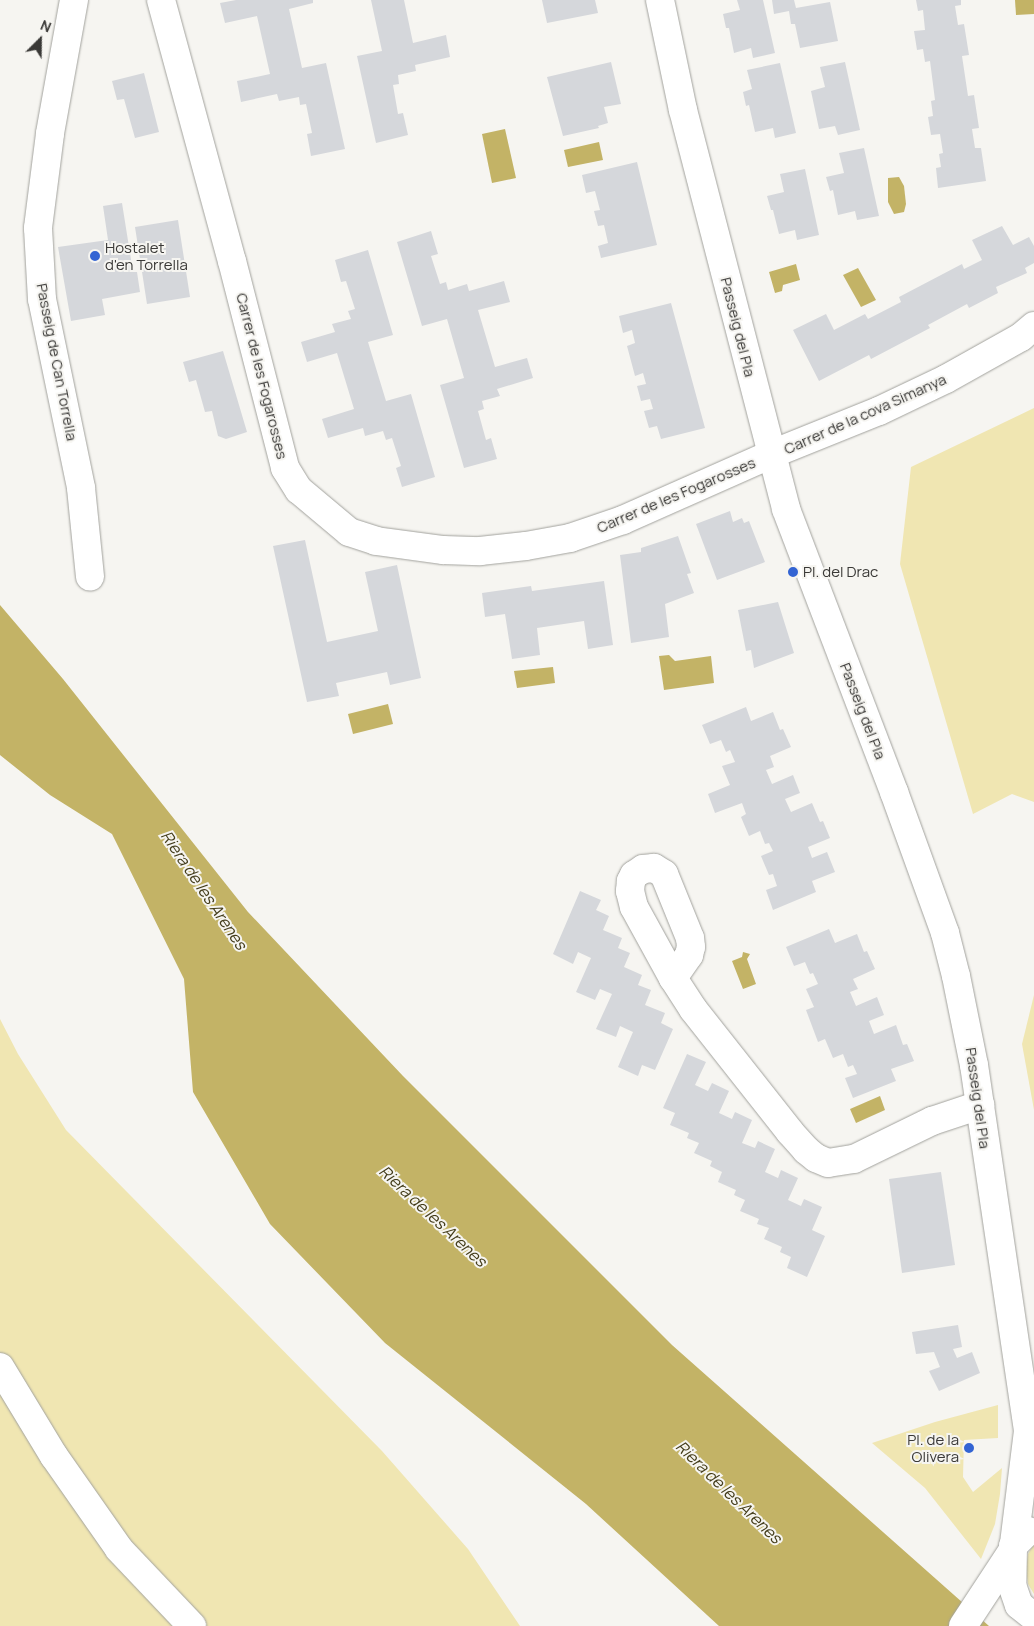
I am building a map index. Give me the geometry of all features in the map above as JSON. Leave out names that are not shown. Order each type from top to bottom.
[{"type":"street","name":"Passeig de Can Torrella","points":[[74,0],[50,134],[38,228],[42,299],[80,488],[90,577]]},
{"type":"street","name":"Carrer de les Fogarosses","points":[[161,0],[232,261],[285,468],[299,490],[349,532],[376,541],[420,548],[480,551],[526,546],[570,538],[624,520],[772,454]]},
{"type":"street","name":"Passeig del Pla","points":[[660,0],[683,110],[786,508],[894,792],[945,933],[968,1025],[1031,1437],[1020,1541],[1012,1585],[1019,1605],[1034,1618]]},
{"type":"street","name":"Carrer de la cova Simanya","points":[[772,454],[879,411],[946,380],[1021,337],[1034,326]]},
{"type":"street","points":[[673,978],[693,1009],[796,1138],[816,1158],[828,1163],[854,1159],[932,1121],[980,1105]]},
{"type":"street","points":[[0,1367],[54,1456],[119,1549],[185,1621]]},
{"type":"street","points":[[969,1616],[1020,1541]]},
{"type":"shaded area","points":[[1034,408],[1034,802],[1012,794],[973,814],[900,564],[911,467]]},
{"type":"shaded area","points":[[1034,995],[1034,1110],[1022,1044]]},
{"type":"shaded area","points":[[0,1019],[18,1054],[66,1130],[382,1451],[468,1549],[520,1626],[0,1626]]},
{"type":"shaded area","points":[[998,1405],[998,1438],[964,1440],[963,1477],[973,1492],[1002,1468],[995,1524],[981,1559],[925,1488],[872,1443],[935,1422]]},
{"type":"shaded area","points":[[1034,1543],[1034,1594],[1028,1584],[1026,1569],[1028,1554]]},
{"type":"water","points":[[1015,0],[1034,0],[1034,14],[1016,15]]},
{"type":"water","points":[[505,129],[516,178],[492,183],[482,134]]},
{"type":"water","points":[[599,142],[603,160],[568,167],[564,150]]},
{"type":"water","points":[[899,177],[904,186],[906,204],[904,212],[894,214],[888,202],[888,178]]},
{"type":"water","points":[[796,264],[800,280],[783,285],[782,291],[775,293],[769,272]]},
{"type":"water","points":[[858,268],[876,300],[861,307],[843,275]]},
{"type":"water","name":"Riera de les Arenes","points":[[0,605],[63,679],[248,912],[403,1076],[672,1345],[989,1626],[719,1626],[586,1504],[385,1343],[270,1224],[193,1092],[184,979],[112,834],[50,795],[0,755]]},
{"type":"water","points":[[669,655],[675,661],[711,656],[714,683],[664,690],[659,656]]},
{"type":"water","points":[[553,667],[555,683],[517,688],[514,671]]},
{"type":"water","points":[[388,704],[393,724],[353,734],[348,714]]},
{"type":"water","points":[[743,952],[750,954],[747,959],[756,984],[743,989],[732,961],[742,957]]},
{"type":"water","points":[[880,1096],[885,1110],[856,1123],[850,1109]]},
{"type":"building","points":[[236,0],[313,0],[313,3],[289,9],[302,68],[326,63],[345,149],[311,156],[307,134],[312,133],[306,104],[300,105],[299,97],[279,101],[277,94],[241,102],[237,81],[270,74],[257,16],[225,23],[220,3]]},
{"type":"building","points":[[371,0],[404,0],[413,43],[446,35],[450,57],[415,65],[416,71],[398,75],[399,84],[393,85],[398,114],[403,113],[408,135],[376,143],[357,56],[382,51]]},
{"type":"building","points":[[542,0],[595,0],[598,13],[547,23]]},
{"type":"building","points":[[737,0],[763,0],[775,53],[753,58],[751,48],[734,53],[729,28],[726,28],[723,14],[740,10]]},
{"type":"building","points":[[772,0],[794,0],[796,8],[830,2],[838,41],[800,48],[795,24],[791,24],[789,11],[774,14]]},
{"type":"building","points":[[916,0],[961,0],[961,5],[955,6],[958,25],[964,24],[969,55],[962,56],[968,96],[974,95],[979,128],[972,129],[975,148],[981,148],[986,181],[938,188],[936,168],[941,167],[939,154],[943,153],[940,134],[931,135],[928,117],[933,116],[931,101],[935,100],[930,61],[925,62],[923,49],[917,50],[914,31],[925,30],[923,10],[918,11]]},
{"type":"building","points":[[611,62],[621,104],[604,107],[608,123],[598,126],[599,128],[563,136],[547,77]]},
{"type":"building","points":[[845,62],[860,130],[838,135],[835,126],[819,129],[811,91],[825,87],[820,67]]},
{"type":"building","points":[[780,63],[796,133],[775,138],[773,128],[755,132],[749,105],[746,106],[743,92],[752,89],[747,70]]},
{"type":"building","points":[[144,73],[159,132],[135,138],[124,99],[117,100],[112,81]]},
{"type":"building","points":[[864,148],[879,216],[857,220],[855,211],[838,215],[833,190],[830,191],[826,177],[844,173],[839,153]]},
{"type":"building","points":[[637,162],[657,245],[601,258],[598,246],[608,243],[604,225],[598,226],[594,211],[600,210],[595,191],[586,193],[582,175]]},
{"type":"building","points":[[805,169],[819,235],[797,240],[795,230],[779,234],[773,210],[771,210],[767,196],[784,192],[780,174]]},
{"type":"building","name":"Hostalet d'en Torrella","points":[[122,203],[133,272],[137,272],[140,292],[102,299],[105,315],[71,321],[58,247],[108,240],[103,206]]},
{"type":"building","points":[[178,220],[190,297],[147,304],[135,227]]},
{"type":"building","points":[[1002,226],[1013,245],[1029,237],[1034,246],[1034,263],[1025,268],[1027,273],[996,287],[998,293],[969,308],[967,304],[928,325],[930,328],[871,359],[869,355],[819,381],[793,330],[826,314],[834,330],[865,314],[868,319],[901,302],[899,297],[962,264],[964,269],[982,260],[972,240]]},
{"type":"building","points":[[431,231],[438,254],[431,256],[440,284],[446,282],[448,290],[467,284],[469,291],[504,281],[510,302],[478,310],[495,367],[527,358],[533,378],[497,389],[500,396],[482,401],[484,409],[478,411],[486,440],[491,438],[497,459],[464,468],[440,385],[464,378],[447,319],[422,326],[397,242]]},
{"type":"building","points":[[368,250],[393,335],[368,342],[386,401],[411,394],[435,477],[402,487],[396,468],[401,466],[392,438],[386,440],[383,431],[365,436],[363,428],[328,438],[322,419],[354,409],[337,353],[307,362],[301,342],[335,332],[332,324],[351,319],[348,311],[355,309],[346,281],[341,282],[335,260]]},
{"type":"building","points":[[671,303],[705,428],[661,439],[657,426],[649,428],[644,411],[653,409],[650,399],[641,401],[637,386],[646,384],[643,373],[635,376],[627,346],[635,343],[632,330],[623,333],[619,316]]},
{"type":"building","points":[[223,351],[247,432],[226,439],[218,436],[212,411],[205,412],[196,380],[189,382],[183,362]]},
{"type":"building","points":[[730,511],[733,522],[742,518],[744,523],[749,521],[765,562],[717,580],[696,524]]},
{"type":"building","points":[[678,536],[691,573],[687,574],[694,593],[665,604],[669,637],[631,643],[620,555],[641,552],[641,548]]},
{"type":"building","points":[[305,540],[327,642],[378,631],[365,572],[397,565],[421,678],[390,685],[387,672],[336,683],[339,696],[307,702],[273,546]]},
{"type":"building","points":[[604,581],[613,645],[588,649],[584,621],[537,628],[540,655],[512,659],[505,614],[485,617],[482,593],[531,586],[532,591]]},
{"type":"building","points":[[778,602],[794,653],[754,668],[751,650],[746,651],[738,610]]},
{"type":"building","points":[[746,707],[751,721],[773,712],[780,730],[783,729],[791,747],[770,756],[774,767],[766,770],[772,784],[793,775],[800,793],[785,799],[791,812],[812,803],[820,822],[823,821],[830,838],[808,847],[812,858],[827,852],[835,872],[812,881],[816,892],[773,910],[766,890],[777,886],[773,874],[769,875],[761,856],[773,851],[769,843],[765,844],[760,831],[749,836],[741,817],[746,814],[742,803],[715,813],[708,794],[730,785],[722,766],[735,762],[730,750],[726,752],[721,740],[710,744],[702,725]]},
{"type":"building","points":[[580,891],[601,900],[596,910],[609,916],[603,930],[622,938],[618,948],[630,953],[624,967],[642,975],[638,985],[651,990],[645,1005],[665,1013],[661,1023],[673,1029],[655,1070],[642,1065],[638,1076],[618,1067],[633,1032],[620,1026],[616,1037],[596,1029],[612,994],[600,989],[595,1000],[576,992],[591,958],[578,952],[573,964],[553,954]]},
{"type":"building","points":[[829,929],[835,943],[857,934],[864,952],[867,951],[875,969],[853,979],[858,989],[850,992],[856,1006],[877,997],[884,1015],[869,1021],[874,1034],[896,1025],[903,1045],[907,1044],[914,1061],[891,1069],[896,1081],[853,1098],[845,1078],[857,1074],[853,1065],[848,1067],[843,1054],[833,1058],[825,1039],[818,1042],[806,1010],[814,1007],[806,989],[818,984],[813,973],[810,974],[805,962],[794,966],[786,947]]},
{"type":"building","points":[[687,1054],[706,1062],[695,1085],[708,1091],[712,1083],[729,1091],[719,1113],[732,1119],[735,1112],[752,1120],[742,1143],[755,1148],[758,1141],[775,1149],[765,1172],[778,1178],[781,1170],[798,1178],[788,1200],[801,1206],[804,1199],[822,1207],[812,1230],[825,1236],[807,1277],[787,1268],[791,1257],[780,1252],[782,1247],[764,1239],[769,1228],[757,1224],[759,1219],[740,1211],[745,1200],[734,1195],[736,1190],[718,1182],[722,1172],[710,1166],[712,1161],[694,1153],[699,1143],[687,1138],[689,1133],[670,1125],[675,1113],[663,1108]]},
{"type":"building","points":[[941,1172],[955,1265],[902,1273],[889,1179]]},
{"type":"building","points":[[958,1325],[962,1347],[953,1349],[957,1358],[972,1352],[980,1373],[939,1391],[929,1371],[940,1367],[934,1352],[916,1354],[912,1332]]},
{"type":"place","name":"Hostalet d'en Torrella","points":[[95,256]]},
{"type":"place","name":"Pl. del Drac","points":[[793,572]]},
{"type":"place","name":"Pl. de la Olivera","points":[[969,1448]]}]
